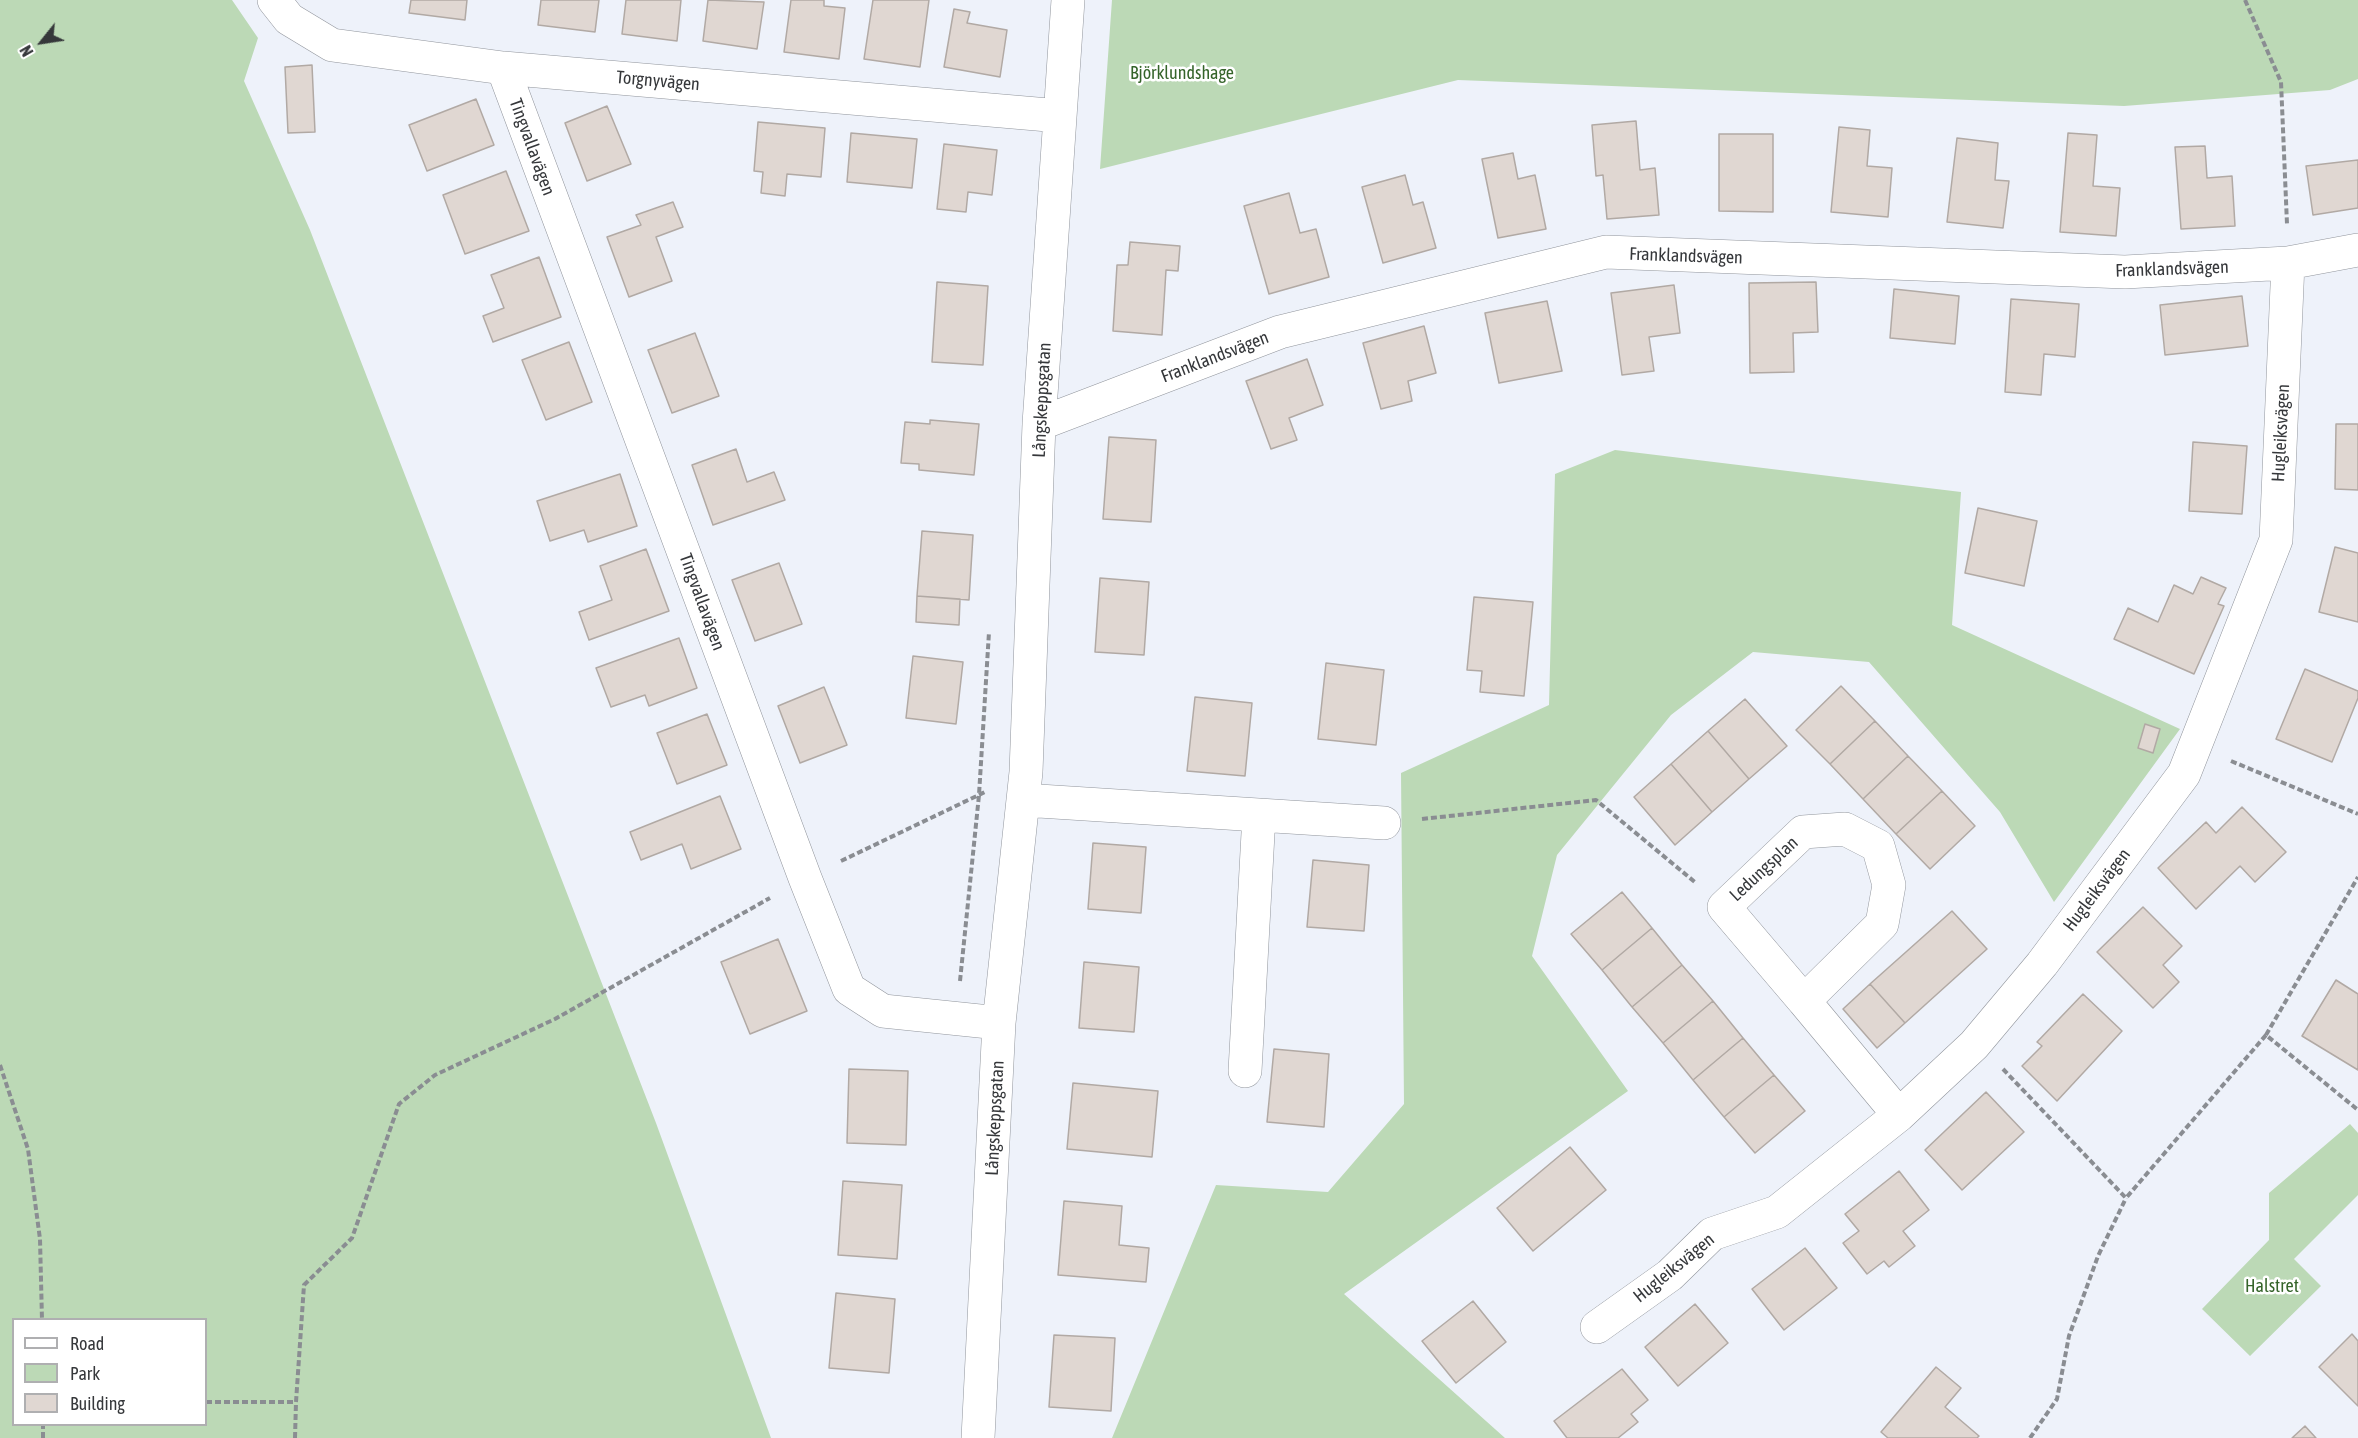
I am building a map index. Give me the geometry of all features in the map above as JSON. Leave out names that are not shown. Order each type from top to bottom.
[{"type":"street","name":"Torgnyvägen","points":[[274,0],[288,19],[332,45],[503,68],[1060,116]]},
{"type":"street","name":"Långskeppsgatan","points":[[978,1438],[999,1023],[1024,786],[1040,424],[1068,0]]},
{"type":"street","name":"Tingvallavägen","points":[[503,68],[805,878],[849,989],[883,1011],[999,1023]]},
{"type":"street","name":"Franklandsvägen","points":[[1040,424],[1280,332],[1606,252],[2125,272],[2288,263],[2358,250]]},
{"type":"street","name":"Hugleiksvägen","points":[[1597,1327],[1670,1275],[1712,1234],[1777,1212],[1899,1115],[1974,1046],[2042,964],[2184,774],[2276,540],[2288,263]]},
{"type":"street","points":[[1024,786],[1259,815],[1384,823]]},
{"type":"street","points":[[1245,1071],[1259,815]]},
{"type":"street","name":"Ledungsplan","points":[[1804,1001],[1882,924],[1889,885],[1878,846],[1845,829],[1803,832],[1724,907],[1899,1115]]},
{"type":"path","points":[[2245,0],[2281,82],[2288,263]]},
{"type":"path","points":[[2195,745],[2358,814]]},
{"type":"path","points":[[295,1438],[304,1286],[352,1238],[399,1104],[435,1075],[555,1018],[805,878],[1024,786]]},
{"type":"path","points":[[1384,823],[1596,800],[1724,907]]},
{"type":"path","points":[[2030,1438],[2057,1399],[2069,1336],[2098,1256],[2126,1198],[2266,1035],[2358,877]]},
{"type":"path","points":[[2266,1035],[2358,1110]]},
{"type":"path","points":[[1974,1046],[2000,1066],[2126,1198]]},
{"type":"path","points":[[0,1065],[28,1149],[40,1239],[42,1318]]},
{"type":"path","points":[[207,1402],[296,1402]]},
{"type":"green space","points":[[0,0],[232,0],[258,38],[244,81],[310,230],[656,1123],[771,1438],[0,1438]]},
{"type":"green space","name":"Björklundshage","points":[[1112,0],[2358,0],[2358,79],[2330,90],[2124,106],[1458,80],[1100,169]]},
{"type":"green space","points":[[1615,450],[1961,492],[1952,625],[2180,729],[2054,902],[2000,812],[1869,662],[1753,652],[1671,715],[1557,855],[1532,956],[1628,1091],[1344,1294],[1505,1438],[1112,1438],[1216,1185],[1328,1192],[1404,1104],[1401,773],[1549,705],[1555,474]]},
{"type":"green space","name":"Halstret","points":[[2350,1124],[2358,1133],[2358,1195],[2294,1259],[2321,1286],[2250,1356],[2202,1309],[2269,1240],[2269,1193]]},
{"type":"building","points":[[411,0],[467,0],[465,20],[409,13]]},
{"type":"building","points":[[541,0],[599,0],[595,32],[538,25]]},
{"type":"building","points":[[626,0],[681,0],[677,41],[622,34]]},
{"type":"building","points":[[708,0],[764,2],[757,49],[703,41]]},
{"type":"building","points":[[791,0],[824,0],[824,6],[845,8],[839,59],[784,52]]},
{"type":"building","points":[[873,0],[929,0],[920,67],[864,59]]},
{"type":"building","points":[[954,9],[970,12],[967,23],[1007,30],[1000,77],[944,67]]},
{"type":"building","points":[[312,65],[315,132],[288,133],[285,67]]},
{"type":"building","points":[[476,99],[494,145],[427,171],[409,125]]},
{"type":"building","points":[[607,106],[631,164],[587,181],[565,123]]},
{"type":"building","points":[[1636,121],[1640,170],[1655,168],[1659,215],[1607,219],[1603,175],[1596,176],[1592,125]]},
{"type":"building","points":[[758,122],[825,128],[821,177],[787,174],[785,196],[761,193],[763,172],[754,171]]},
{"type":"building","points":[[1839,127],[1870,130],[1867,166],[1892,168],[1888,217],[1831,212]]},
{"type":"building","points":[[851,133],[917,139],[912,188],[847,182]]},
{"type":"building","points":[[2068,133],[2097,135],[2093,186],[2120,188],[2116,236],[2060,232]]},
{"type":"building","points":[[1719,134],[1773,134],[1773,212],[1719,211]]},
{"type":"building","points":[[1957,138],[1998,143],[1995,180],[2009,181],[2003,228],[1947,222]]},
{"type":"building","points":[[944,144],[997,150],[992,195],[968,192],[966,212],[937,209]]},
{"type":"building","points":[[2205,146],[2207,178],[2232,176],[2235,226],[2181,229],[2175,147]]},
{"type":"building","points":[[1513,153],[1518,179],[1535,175],[1546,229],[1498,238],[1482,159]]},
{"type":"building","points":[[2358,160],[2358,208],[2313,215],[2306,166]]},
{"type":"building","points":[[506,171],[529,231],[465,254],[443,195]]},
{"type":"building","points":[[1405,175],[1413,205],[1423,202],[1436,248],[1383,263],[1362,187]]},
{"type":"building","points":[[1289,193],[1300,233],[1316,229],[1329,277],[1269,294],[1244,206]]},
{"type":"building","points":[[673,202],[683,227],[656,237],[672,281],[629,297],[607,237],[641,225],[636,215]]},
{"type":"building","points":[[1130,242],[1180,246],[1178,271],[1166,270],[1162,335],[1113,331],[1117,265],[1128,265]]},
{"type":"building","points":[[539,257],[561,317],[493,342],[483,316],[504,308],[491,275]]},
{"type":"building","points":[[937,282],[988,286],[983,365],[932,362]]},
{"type":"building","points":[[1816,282],[1818,332],[1793,333],[1794,372],[1750,373],[1749,283]]},
{"type":"building","points":[[1674,285],[1680,333],[1649,337],[1654,371],[1622,375],[1611,293]]},
{"type":"building","points":[[1894,289],[1959,296],[1955,344],[1890,338]]},
{"type":"building","points":[[2242,296],[2248,346],[2165,355],[2160,305]]},
{"type":"building","points":[[2011,299],[2079,304],[2075,357],[2044,354],[2041,395],[2005,392]]},
{"type":"building","points":[[1547,301],[1562,371],[1499,383],[1485,313]]},
{"type":"building","points":[[1424,326],[1436,373],[1408,381],[1412,401],[1381,409],[1363,343]]},
{"type":"building","points":[[695,333],[719,396],[672,413],[648,350]]},
{"type":"building","points":[[569,342],[592,402],[546,420],[522,360]]},
{"type":"building","points":[[1307,359],[1323,405],[1289,418],[1297,440],[1271,449],[1246,381]]},
{"type":"building","points":[[930,420],[979,424],[974,475],[919,470],[919,464],[901,463],[905,422],[930,424]]},
{"type":"building","points":[[2336,424],[2358,424],[2358,490],[2335,489]]},
{"type":"building","points":[[1109,437],[1156,440],[1151,522],[1103,519]]},
{"type":"building","points":[[2193,442],[2247,446],[2242,514],[2189,511]]},
{"type":"building","points":[[736,449],[747,482],[774,472],[785,500],[713,525],[692,465]]},
{"type":"building","points":[[620,474],[637,526],[588,542],[584,530],[550,541],[537,501]]},
{"type":"building","points":[[1978,508],[2037,521],[2024,586],[1965,573]]},
{"type":"building","points":[[922,531],[973,535],[969,600],[917,596]]},
{"type":"building","points":[[2335,547],[2358,553],[2358,622],[2319,612]]},
{"type":"building","points":[[646,549],[669,611],[589,640],[579,612],[612,600],[600,566]]},
{"type":"building","points":[[779,563],[802,624],[755,641],[732,580]]},
{"type":"building","points":[[2201,577],[2226,588],[2218,604],[2224,606],[2194,674],[2114,639],[2128,608],[2158,622],[2174,585],[2193,594]]},
{"type":"building","points":[[1100,578],[1149,582],[1144,655],[1095,652]]},
{"type":"building","points":[[917,596],[960,599],[959,625],[916,622]]},
{"type":"building","points":[[1474,597],[1533,602],[1524,696],[1480,692],[1482,671],[1467,670]]},
{"type":"building","points":[[679,638],[697,688],[649,706],[645,695],[611,707],[596,668]]},
{"type":"building","points":[[913,656],[963,662],[956,724],[906,718]]},
{"type":"building","points":[[1326,663],[1384,670],[1376,745],[1318,739]]},
{"type":"building","points":[[2305,669],[2358,691],[2358,698],[2332,762],[2276,739]]},
{"type":"building","points":[[1841,686],[1875,721],[1830,764],[1796,730]]},
{"type":"building","points":[[824,687],[847,745],[800,763],[778,706]]},
{"type":"building","points":[[1195,697],[1252,703],[1245,776],[1187,771]]},
{"type":"building","points":[[1745,699],[1787,746],[1749,779],[1708,731]]},
{"type":"building","points":[[707,714],[727,765],[677,784],[657,733]]},
{"type":"building","points":[[1875,721],[1908,756],[1863,799],[1830,764]]},
{"type":"building","points":[[2145,724],[2160,729],[2153,753],[2138,748]]},
{"type":"building","points":[[1708,731],[1749,779],[1712,812],[1671,764]]},
{"type":"building","points":[[1908,756],[1942,791],[1896,834],[1863,799]]},
{"type":"building","points":[[1671,764],[1712,812],[1675,845],[1634,797]]},
{"type":"building","points":[[1942,791],[1975,826],[1930,869],[1896,834]]},
{"type":"building","points":[[720,796],[741,849],[691,869],[682,844],[641,860],[630,832]]},
{"type":"building","points":[[2242,807],[2286,852],[2255,882],[2240,866],[2196,909],[2158,868],[2206,822],[2216,833]]},
{"type":"building","points":[[1093,843],[1146,847],[1141,913],[1088,909]]},
{"type":"building","points":[[1313,860],[1369,865],[1364,931],[1307,927]]},
{"type":"building","points":[[1622,892],[1652,928],[1602,970],[1571,934]]},
{"type":"building","points":[[2143,907],[2182,946],[2163,965],[2179,982],[2153,1008],[2097,952]]},
{"type":"building","points":[[1952,911],[1987,949],[1905,1023],[1870,984]]},
{"type":"building","points":[[1652,928],[1682,965],[1632,1007],[1602,970]]},
{"type":"building","points":[[778,939],[807,1011],[750,1034],[721,962]]},
{"type":"building","points":[[1084,962],[1139,967],[1134,1032],[1079,1028]]},
{"type":"building","points":[[1682,965],[1713,1001],[1663,1043],[1632,1007]]},
{"type":"building","points":[[2336,980],[2358,994],[2358,1070],[2302,1036]]},
{"type":"building","points":[[1870,984],[1905,1023],[1877,1048],[1843,1009]]},
{"type":"building","points":[[2083,994],[2122,1031],[2057,1101],[2022,1066],[2042,1046],[2037,1042]]},
{"type":"building","points":[[1713,1001],[1743,1038],[1693,1080],[1663,1043]]},
{"type":"building","points":[[1743,1038],[1774,1075],[1724,1117],[1693,1080]]},
{"type":"building","points":[[1274,1049],[1329,1054],[1324,1127],[1267,1122]]},
{"type":"building","points":[[849,1069],[908,1071],[906,1145],[847,1143]]},
{"type":"building","points":[[1774,1075],[1805,1111],[1755,1153],[1724,1117]]},
{"type":"building","points":[[1073,1083],[1158,1091],[1152,1157],[1067,1149]]},
{"type":"building","points":[[1986,1092],[2024,1132],[1962,1190],[1925,1150]]},
{"type":"building","points":[[1570,1147],[1606,1190],[1533,1251],[1497,1208]]},
{"type":"building","points":[[1899,1171],[1929,1210],[1903,1231],[1915,1246],[1889,1267],[1884,1261],[1867,1274],[1843,1243],[1859,1231],[1845,1214]]},
{"type":"building","points":[[843,1181],[902,1185],[897,1259],[838,1255]]},
{"type":"building","points":[[1064,1201],[1122,1206],[1119,1245],[1149,1248],[1146,1282],[1058,1275]]},
{"type":"building","points":[[1805,1248],[1837,1288],[1784,1330],[1752,1289]]},
{"type":"building","points":[[836,1293],[895,1299],[889,1373],[829,1368]]},
{"type":"building","points":[[1473,1301],[1506,1342],[1456,1383],[1422,1341]]},
{"type":"building","points":[[1695,1304],[1728,1343],[1678,1386],[1645,1347]]},
{"type":"building","points":[[2352,1334],[2358,1341],[2358,1406],[2319,1367]]},
{"type":"building","points":[[1054,1335],[1115,1338],[1111,1411],[1049,1407]]},
{"type":"building","points":[[1936,1367],[1961,1388],[1945,1407],[1979,1436],[1977,1438],[1888,1438],[1881,1432]]},
{"type":"building","points":[[1622,1369],[1648,1400],[1631,1414],[1638,1422],[1618,1438],[1567,1438],[1554,1421]]},
{"type":"building","points":[[2305,1426],[2316,1438],[2292,1438]]}]
